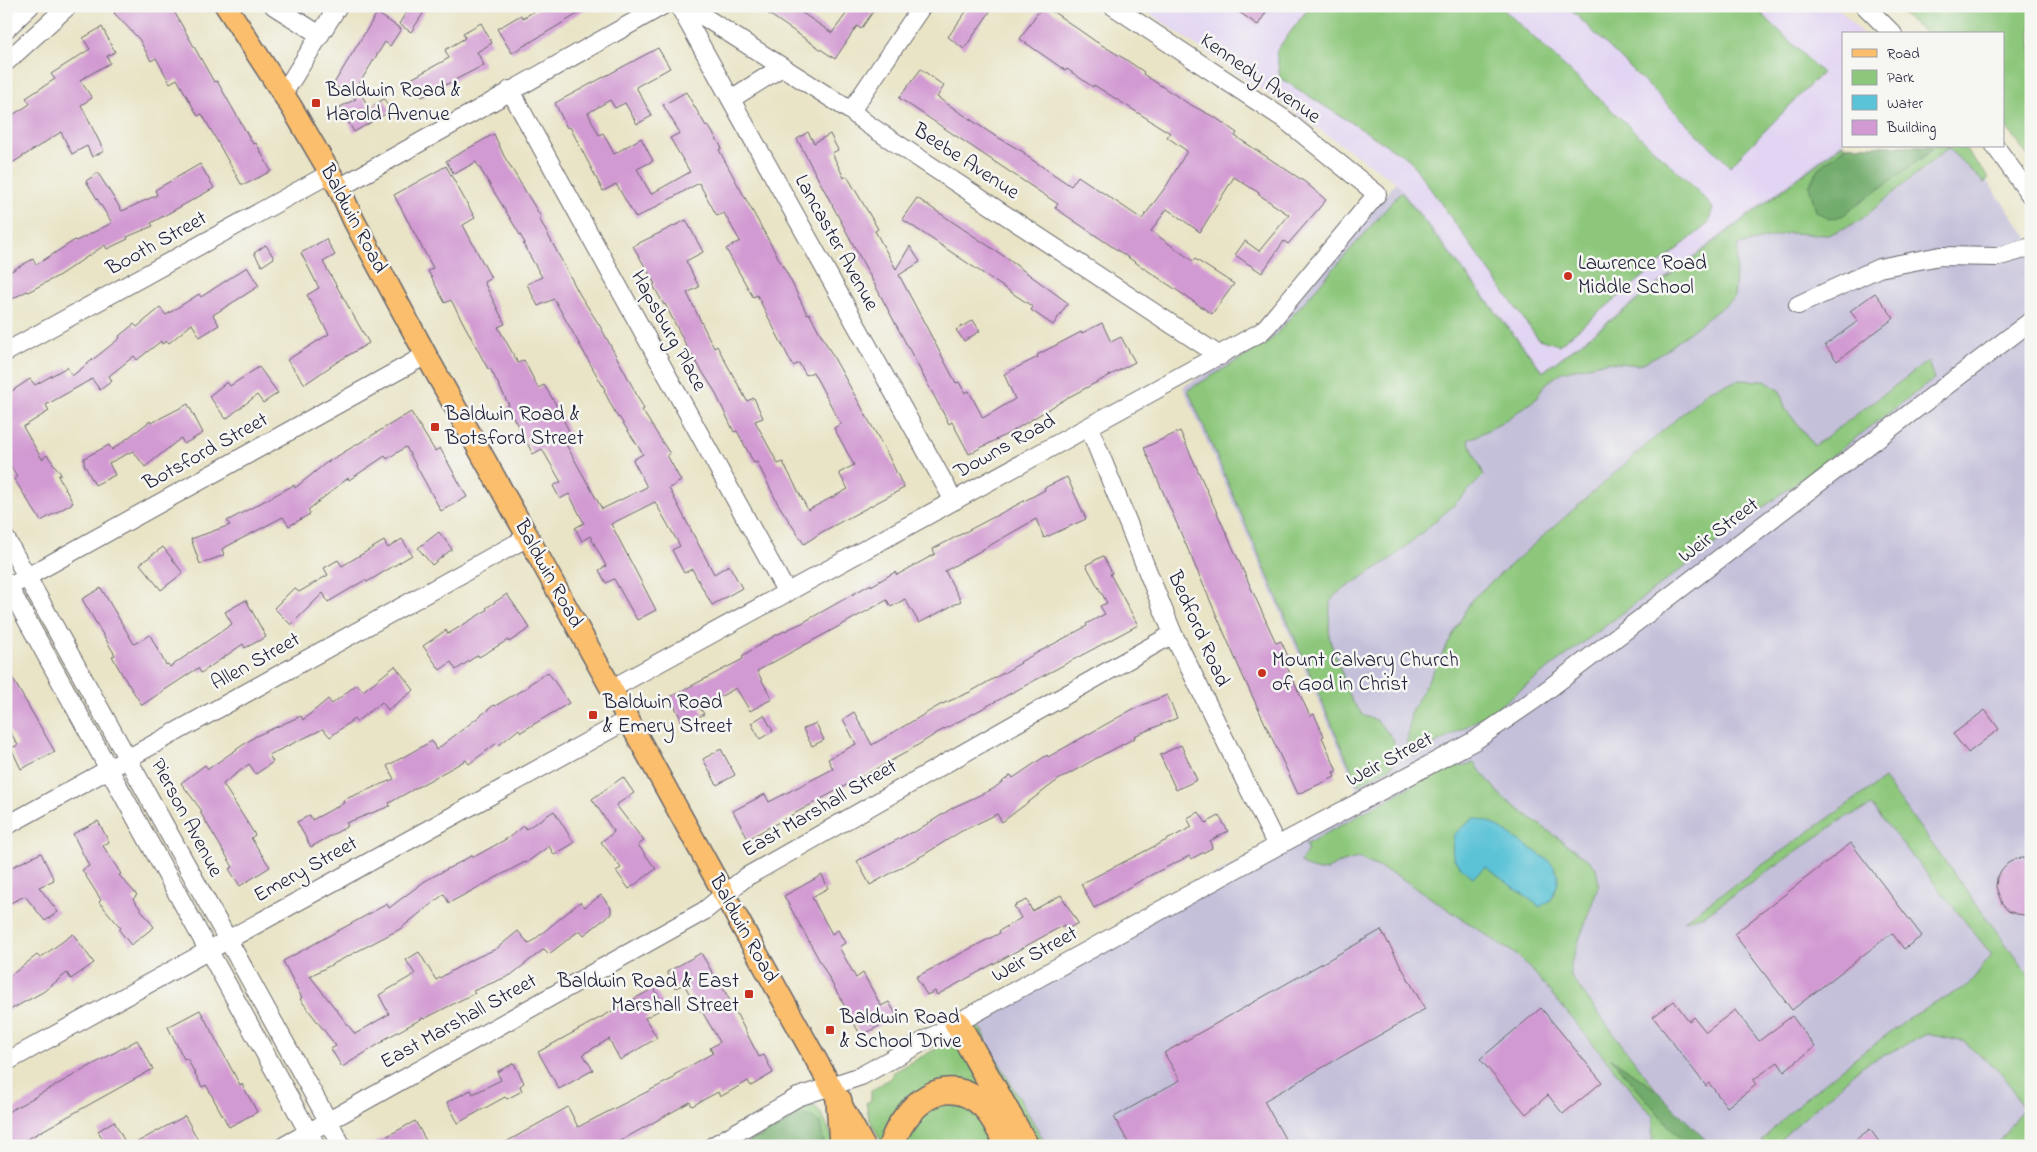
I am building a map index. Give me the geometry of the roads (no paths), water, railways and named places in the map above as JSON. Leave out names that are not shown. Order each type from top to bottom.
[{"type":"highway","points":[[958,1023],[1026,1146]]},
{"type":"highway","points":[[891,1146],[905,1117],[920,1100],[930,1095],[951,1091],[970,1097],[985,1108],[1008,1146]]},
{"type":"highway","points":[[834,1093],[842,1146]]},
{"type":"main road","name":"Baldwin Road","points":[[226,6],[283,94],[334,181],[426,356],[528,536],[864,1146]]},
{"type":"street","points":[[6,29],[30,6]]},
{"type":"street","points":[[6,62],[68,6]]},
{"type":"street","points":[[274,6],[320,36]]},
{"type":"street","points":[[283,94],[338,6]]},
{"type":"street","name":"Booth Street","points":[[6,352],[510,90],[662,6]]},
{"type":"street","name":"Lancaster Avenue","points":[[679,6],[954,501]]},
{"type":"street","name":"Beebe Avenue","points":[[687,6],[851,111],[867,124],[1220,356]]},
{"type":"street","points":[[851,111],[922,6]]},
{"type":"street","name":"Kennedy Avenue","points":[[1113,6],[1284,119],[1378,194]]},
{"type":"street","points":[[1864,6],[1891,32]]},
{"type":"street","points":[[731,99],[782,67]]},
{"type":"street","name":"Hapsburg Place","points":[[510,90],[787,593]]},
{"type":"street","points":[[1996,148],[2031,196]]},
{"type":"street","name":"Downs Road","points":[[611,689],[1261,332],[1378,194]]},
{"type":"street","points":[[1798,304],[1879,268],[1940,256],[1997,257],[2031,247]]},
{"type":"street","name":"Weir Street","points":[[713,1146],[798,1097],[834,1093],[861,1076],[1276,846],[1474,741],[1534,700],[2031,321]]},
{"type":"street","name":"Botsford Street","points":[[7,586],[27,577],[426,356]]},
{"type":"street","name":"Bedford Road","points":[[1089,427],[1173,634],[1276,846]]},
{"type":"street","name":"Allen Street","points":[[6,826],[528,536]]},
{"type":"street","name":"Pierson Avenue","points":[[6,539],[342,1146]]},
{"type":"street","name":"Pierson Avenue","points":[[7,586],[312,1139]]},
{"type":"street","name":"East Marshall Street","points":[[284,1146],[312,1139],[328,1121],[704,911],[746,877],[1173,634]]},
{"type":"street","name":"Emery Street","points":[[6,1062],[226,939],[629,719]]},
{"type":"water","points":[[1474,818],[1492,823],[1548,860],[1558,874],[1558,883],[1551,900],[1540,907],[1486,867],[1473,877],[1457,863],[1452,849],[1454,834]]},
{"type":"place","name":"Baldwin Road & Harold Avenue","points":[[316,103]]},
{"type":"place","name":"Lawrence Road Middle School","points":[[1568,276]]},
{"type":"place","name":"Baldwin Road & Botsford Street","points":[[435,427]]},
{"type":"place","name":"Mount Calvary Church of God in Christ","points":[[1262,673]]},
{"type":"place","name":"Baldwin Road & Emery Street","points":[[593,715]]},
{"type":"place","name":"Baldwin Road & East Marshall Street","points":[[749,994]]},
{"type":"place","name":"Baldwin Road & School Drive","points":[[830,1030]]}]
